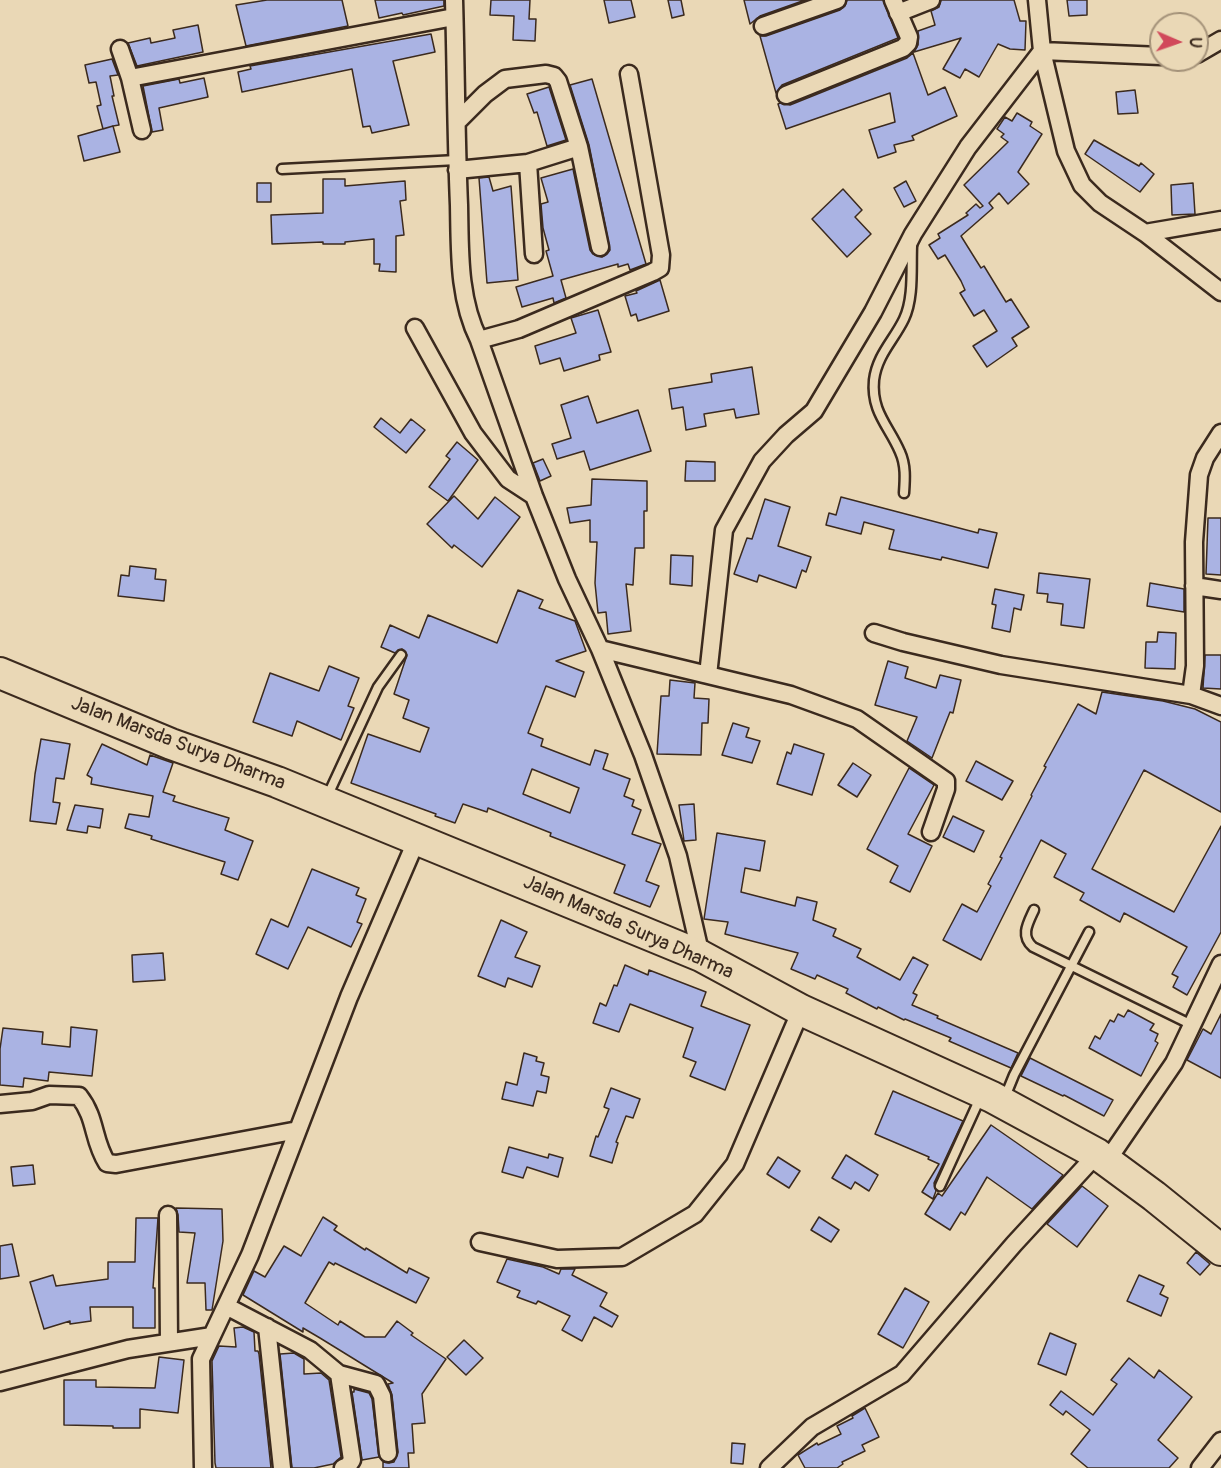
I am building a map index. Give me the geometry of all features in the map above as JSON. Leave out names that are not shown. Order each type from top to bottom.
[{"type":"highway","name":"Jalan Marsda Surya Dharma","points":[[0,673],[171,744],[277,782],[700,956],[801,1010],[993,1097],[1102,1158],[1221,1250]]},
{"type":"street","points":[[764,26],[837,0]]},
{"type":"street","points":[[786,95],[903,48],[908,44],[909,37],[896,6],[931,0]]},
{"type":"street","points":[[1036,0],[1042,51],[1066,151],[1082,186],[1100,203],[1145,233],[1221,292]]},
{"type":"street","points":[[130,78],[454,8],[461,270],[471,325],[479,340],[534,496],[567,579],[600,650],[643,755],[678,856],[700,956]]},
{"type":"street","points":[[120,49],[130,78],[142,130]]},
{"type":"street","points":[[1042,51],[1149,55]]},
{"type":"street","points":[[708,675],[723,530],[762,460],[814,411],[873,312],[913,234],[968,147],[1042,51]]},
{"type":"street","points":[[457,122],[485,94],[505,80],[546,74],[554,76],[558,81],[579,147],[600,247]]},
{"type":"street","points":[[479,340],[519,329],[660,268],[660,255],[629,74]]},
{"type":"street","points":[[457,165],[528,163],[579,147]]},
{"type":"street","points":[[528,163],[534,254]]},
{"type":"street","points":[[1145,233],[1221,220]]},
{"type":"street","points":[[415,328],[473,433],[508,479],[534,496]]},
{"type":"street","points":[[1191,695],[1195,666],[1194,542],[1198,475],[1205,458],[1221,433]]},
{"type":"street","points":[[1194,586],[1221,590]]},
{"type":"street","points":[[874,633],[1001,665],[1191,695],[1221,706]]},
{"type":"street","points":[[600,650],[791,695],[857,719],[946,781],[946,789],[931,832]]},
{"type":"street","points":[[203,1468],[201,1359],[250,1255],[349,997],[417,839]]},
{"type":"street","points":[[769,1468],[812,1428],[902,1374],[999,1260],[1102,1158],[1174,1063],[1220,970]]},
{"type":"street","points":[[480,1242],[557,1259],[622,1257],[695,1214],[735,1164],[801,1010]]},
{"type":"street","points":[[0,1104],[32,1101],[49,1095],[79,1095],[89,1109],[98,1148],[107,1163],[116,1164],[298,1130]]},
{"type":"street","points":[[168,1215],[170,1342]]},
{"type":"street","points":[[226,1306],[310,1350],[339,1374],[376,1384],[382,1396],[388,1453]]},
{"type":"street","points":[[267,1327],[282,1468]]},
{"type":"street","points":[[1,1376],[128,1349],[212,1336]]},
{"type":"street","points":[[339,1374],[352,1460],[348,1466],[343,1468]]},
{"type":"street","points":[[1200,1468],[1221,1441]]},
{"type":"lane","points":[[282,169],[457,165]]},
{"type":"lane","points":[[904,493],[904,463],[901,452],[876,407],[874,381],[880,357],[906,316],[913,234]]},
{"type":"lane","points":[[324,802],[378,687],[401,655]]},
{"type":"lane","points":[[1034,910],[1025,934],[1033,947],[1192,1025]]},
{"type":"lane","points":[[940,1186],[993,1097],[1014,1075],[1089,932]]},
{"type":"building","points":[[267,0],[342,0],[348,26],[246,46],[236,5]]},
{"type":"building","points":[[375,0],[444,0],[444,6],[379,18]]},
{"type":"building","points":[[491,0],[530,0],[529,19],[536,19],[535,41],[513,40],[514,16],[490,15]]},
{"type":"building","points":[[604,0],[631,0],[635,17],[609,23]]},
{"type":"building","points":[[668,0],[681,0],[684,15],[672,18]]},
{"type":"building","points":[[744,0],[805,0],[760,16],[750,24]]},
{"type":"building","points":[[847,0],[883,0],[898,38],[782,85],[776,93],[760,36],[766,36],[840,10],[845,6]]},
{"type":"building","points":[[941,0],[1014,0],[1020,21],[1026,21],[1025,50],[1010,49],[998,44],[979,77],[965,69],[960,78],[943,69],[961,38],[914,52],[918,45],[918,31],[935,25],[931,11],[939,7]]},
{"type":"building","points":[[1067,0],[1087,0],[1087,15],[1069,16]]},
{"type":"building","points":[[198,25],[203,52],[137,66],[128,43],[150,38],[151,43],[175,38],[173,30]]},
{"type":"building","points":[[431,34],[435,52],[393,61],[409,125],[372,133],[370,126],[363,127],[352,69],[242,92],[238,72],[251,69],[250,66]]},
{"type":"building","points":[[913,53],[928,95],[945,87],[957,116],[912,136],[914,140],[894,145],[896,152],[878,158],[869,130],[895,122],[890,93],[786,129],[778,104],[790,105],[907,58]]},
{"type":"building","points":[[112,59],[118,75],[110,76],[119,125],[113,126],[120,152],[84,161],[78,136],[103,129],[97,106],[101,105],[96,82],[89,83],[85,65]]},
{"type":"building","points":[[204,78],[208,97],[159,108],[163,130],[152,132],[143,86],[179,79],[180,83]]},
{"type":"building","points":[[592,79],[646,264],[630,270],[628,264],[618,267],[618,264],[561,280],[566,298],[554,303],[553,298],[522,307],[516,287],[553,276],[543,228],[541,204],[548,202],[541,178],[573,169],[590,250],[593,254],[602,257],[610,250],[589,145],[570,85]]},
{"type":"building","points":[[549,87],[566,140],[547,146],[537,112],[534,113],[527,94]]},
{"type":"building","points":[[1135,90],[1138,113],[1118,114],[1116,92]]},
{"type":"building","points":[[1017,113],[1032,122],[1030,126],[1042,134],[1018,172],[1029,184],[1008,204],[999,193],[989,203],[993,208],[961,236],[981,268],[984,266],[1006,302],[1011,299],[1029,327],[1012,338],[1017,346],[987,367],[973,346],[997,331],[984,310],[974,316],[960,293],[965,290],[961,281],[945,255],[938,259],[929,245],[940,238],[938,234],[968,215],[966,213],[976,204],[980,208],[983,206],[964,185],[1008,142],[1001,137],[1004,134],[997,129],[1005,117],[1012,121]]},
{"type":"building","points":[[1094,140],[1139,166],[1141,163],[1154,174],[1140,192],[1085,154]]},
{"type":"building","points":[[489,177],[493,191],[511,186],[518,280],[487,283],[479,178]]},
{"type":"building","points":[[323,179],[345,179],[345,186],[405,181],[406,200],[400,201],[404,235],[396,236],[396,272],[379,271],[380,264],[374,264],[374,239],[345,242],[345,244],[323,244],[323,242],[272,244],[271,215],[323,213]]},
{"type":"building","points":[[906,181],[916,201],[904,207],[894,188]]},
{"type":"building","points":[[257,183],[271,183],[271,202],[257,202]]},
{"type":"building","points":[[1193,183],[1195,214],[1172,215],[1171,185]]},
{"type":"building","points":[[843,189],[862,210],[855,217],[871,234],[847,257],[812,219]]},
{"type":"building","points":[[660,280],[669,311],[638,321],[636,314],[631,316],[625,296],[637,293],[636,291]]},
{"type":"building","points":[[598,310],[611,352],[599,355],[600,360],[564,371],[560,358],[540,364],[535,346],[576,333],[571,318]]},
{"type":"building","points":[[752,367],[759,414],[736,418],[734,409],[704,414],[706,426],[686,430],[683,407],[672,409],[669,389],[712,382],[711,374]]},
{"type":"building","points":[[588,396],[597,423],[638,410],[651,451],[590,470],[584,451],[557,459],[552,444],[571,438],[561,405]]},
{"type":"building","points":[[381,418],[400,433],[411,419],[425,430],[406,453],[374,427]]},
{"type":"building","points":[[457,442],[478,460],[448,501],[429,487],[450,459],[446,456]]},
{"type":"building","points":[[543,459],[551,476],[540,481],[533,463]]},
{"type":"building","points":[[686,461],[715,462],[715,481],[685,481]]},
{"type":"building","points":[[592,479],[647,481],[644,548],[635,548],[633,585],[626,584],[631,631],[608,634],[606,612],[598,613],[595,583],[597,542],[590,542],[590,520],[570,523],[567,508],[591,505]]},
{"type":"building","points":[[454,496],[478,519],[495,497],[520,517],[482,567],[454,545],[452,548],[427,524]]},
{"type":"building","points":[[841,497],[978,533],[979,529],[997,533],[988,568],[942,557],[941,560],[889,549],[894,530],[864,522],[861,534],[826,525],[829,513],[836,515]]},
{"type":"building","points":[[765,499],[790,507],[778,546],[811,557],[806,572],[802,570],[796,588],[759,575],[757,582],[734,574],[747,538],[752,539]]},
{"type":"building","points":[[1208,518],[1221,518],[1221,575],[1206,574]]},
{"type":"building","points":[[671,555],[693,556],[692,586],[670,584]]},
{"type":"building","points":[[130,566],[156,569],[155,579],[166,580],[164,601],[118,596],[121,575],[129,576]]},
{"type":"building","points":[[1039,573],[1090,579],[1084,628],[1061,625],[1063,604],[1047,602],[1048,594],[1037,593]]},
{"type":"building","points":[[1150,583],[1184,589],[1184,612],[1147,606]]},
{"type":"building","points":[[995,589],[1024,595],[1021,610],[1014,608],[1010,632],[992,628],[996,605],[992,604]]},
{"type":"building","points":[[518,590],[543,600],[539,608],[575,621],[586,651],[556,661],[584,672],[575,697],[546,686],[528,733],[543,739],[541,746],[590,765],[595,750],[608,754],[603,769],[630,779],[624,796],[634,800],[632,806],[641,810],[632,834],[661,844],[646,881],[659,886],[650,907],[614,893],[625,865],[550,836],[551,833],[488,808],[487,812],[463,804],[455,823],[351,783],[368,734],[420,752],[429,728],[403,718],[409,700],[394,694],[407,655],[402,649],[395,653],[381,647],[390,625],[419,638],[428,615],[497,643]],"holes":[[[532,769],[579,788],[570,813],[523,794]]]},
{"type":"building","points":[[1158,632],[1176,633],[1175,669],[1145,668],[1146,642],[1157,642]]},
{"type":"building","points":[[1205,655],[1221,655],[1221,689],[1203,688]]},
{"type":"building","points":[[888,661],[908,667],[905,678],[936,688],[940,675],[961,680],[953,713],[950,712],[932,758],[907,741],[917,717],[875,705]]},
{"type":"building","points":[[329,666],[359,678],[348,706],[354,708],[341,740],[297,721],[292,736],[253,722],[270,673],[319,691]]},
{"type":"building","points":[[670,680],[695,683],[694,698],[709,699],[708,723],[702,723],[701,755],[657,754],[661,696],[669,696]]},
{"type":"building","points":[[1102,692],[1163,701],[1195,709],[1221,722],[1221,812],[1144,770],[1092,869],[1174,912],[1221,826],[1221,932],[1187,995],[1173,987],[1178,977],[1172,974],[1187,947],[1124,913],[1120,922],[1080,900],[1084,893],[1054,877],[1066,854],[1041,840],[981,960],[943,940],[962,904],[977,912],[991,886],[988,884],[1002,858],[1000,857],[1046,767],[1044,766],[1078,704],[1096,714]]},
{"type":"building","points":[[733,723],[749,728],[746,737],[760,741],[752,763],[722,755]]},
{"type":"building","points":[[41,739],[70,744],[64,779],[56,778],[53,802],[60,803],[56,824],[30,821]]},
{"type":"building","points":[[102,744],[147,765],[150,755],[173,763],[163,792],[175,796],[173,801],[229,818],[225,830],[253,841],[238,880],[221,874],[225,862],[151,839],[152,836],[125,828],[129,814],[149,817],[153,796],[91,784],[92,778],[87,775]]},
{"type":"building","points":[[794,744],[824,754],[812,795],[777,784],[787,752],[791,754]]},
{"type":"building","points":[[976,761],[1013,781],[1002,800],[966,781]]},
{"type":"building","points":[[853,763],[871,775],[857,797],[838,785]]},
{"type":"building","points":[[909,768],[934,785],[908,834],[932,846],[910,892],[890,882],[898,866],[867,849]]},
{"type":"building","points":[[694,804],[696,840],[684,841],[679,805]]},
{"type":"building","points":[[75,805],[103,809],[100,828],[88,826],[87,833],[67,830]]},
{"type":"building","points":[[953,816],[984,831],[974,852],[943,837]]},
{"type":"building","points":[[717,833],[765,841],[760,871],[745,868],[741,892],[795,906],[797,897],[817,902],[813,920],[836,929],[833,936],[861,949],[857,957],[900,980],[913,957],[928,965],[913,993],[917,995],[912,1005],[1018,1053],[1011,1068],[949,1041],[951,1038],[904,1020],[878,1007],[877,1009],[846,993],[848,989],[817,975],[815,979],[791,969],[798,953],[725,934],[728,922],[704,919]]},
{"type":"building","points":[[312,869],[359,888],[356,895],[366,899],[357,922],[362,924],[351,947],[308,927],[288,969],[256,954],[271,919],[288,927]]},
{"type":"building","points":[[501,920],[527,932],[515,957],[540,966],[532,987],[508,978],[505,987],[478,976]]},
{"type":"building","points":[[163,953],[165,980],[133,982],[132,955]]},
{"type":"building","points":[[625,965],[648,975],[649,970],[706,992],[701,1006],[750,1025],[725,1090],[690,1076],[696,1062],[683,1057],[693,1028],[630,1004],[619,1032],[593,1023],[600,1003],[606,1006]]},
{"type":"building","points":[[1128,1010],[1154,1024],[1150,1030],[1158,1034],[1155,1041],[1158,1043],[1141,1076],[1089,1048],[1095,1036],[1100,1039],[1110,1020],[1114,1022],[1118,1014],[1124,1017]]},
{"type":"building","points":[[1221,1014],[1221,1078],[1187,1060],[1203,1029],[1211,1034]]},
{"type":"building","points":[[71,1027],[97,1030],[92,1076],[49,1072],[48,1081],[24,1078],[23,1087],[0,1085],[0,1049],[3,1028],[43,1032],[42,1044],[70,1047]]},
{"type":"building","points":[[524,1053],[537,1057],[536,1061],[544,1063],[541,1075],[549,1077],[546,1093],[537,1091],[533,1106],[502,1099],[506,1082],[517,1085]]},
{"type":"building","points":[[1030,1058],[1113,1100],[1104,1116],[1021,1076]]},
{"type":"building","points":[[611,1088],[640,1099],[633,1118],[626,1116],[616,1142],[618,1143],[612,1163],[590,1156],[596,1136],[598,1137],[609,1109],[604,1107]]},
{"type":"building","points":[[893,1091],[963,1121],[934,1183],[936,1191],[933,1199],[922,1192],[939,1164],[928,1159],[929,1157],[875,1134]]},
{"type":"building","points":[[991,1125],[1063,1175],[1032,1209],[987,1177],[965,1215],[961,1212],[950,1230],[925,1214],[938,1193],[942,1196]]},
{"type":"building","points":[[509,1147],[548,1158],[549,1154],[563,1158],[558,1177],[527,1167],[523,1178],[502,1172]]},
{"type":"building","points":[[846,1155],[878,1175],[869,1191],[855,1182],[851,1189],[832,1178]]},
{"type":"building","points":[[778,1157],[800,1171],[789,1188],[767,1174]]},
{"type":"building","points":[[33,1165],[35,1184],[13,1186],[11,1167]]},
{"type":"building","points":[[1082,1186],[1108,1206],[1077,1247],[1047,1224]]},
{"type":"building","points":[[176,1208],[222,1209],[223,1241],[212,1310],[206,1310],[205,1283],[187,1283],[195,1233],[179,1232]]},
{"type":"building","points":[[323,1217],[337,1226],[334,1230],[365,1250],[366,1248],[407,1273],[409,1268],[429,1278],[416,1303],[329,1262],[305,1303],[338,1325],[340,1321],[365,1337],[385,1337],[397,1321],[413,1333],[411,1335],[446,1359],[422,1394],[425,1423],[412,1424],[414,1453],[408,1453],[409,1468],[383,1468],[383,1462],[394,1462],[398,1452],[392,1395],[388,1384],[393,1383],[303,1328],[303,1332],[243,1295],[254,1271],[265,1277],[284,1246],[301,1256]]},
{"type":"building","points":[[819,1217],[839,1230],[831,1242],[811,1230]]},
{"type":"building","points":[[136,1218],[158,1218],[153,1288],[155,1288],[155,1328],[133,1328],[133,1307],[90,1307],[91,1321],[70,1324],[70,1321],[44,1329],[30,1282],[53,1275],[56,1286],[108,1279],[108,1262],[135,1262]]},
{"type":"building","points":[[12,1244],[19,1276],[0,1279],[0,1246]]},
{"type":"building","points":[[1196,1252],[1210,1264],[1200,1275],[1187,1263]]},
{"type":"building","points":[[507,1259],[543,1267],[559,1274],[561,1269],[575,1269],[572,1275],[607,1293],[600,1306],[618,1316],[612,1327],[594,1317],[582,1341],[562,1330],[570,1316],[538,1301],[536,1304],[517,1297],[520,1291],[497,1282]]},
{"type":"building","points":[[1139,1275],[1164,1286],[1160,1294],[1168,1298],[1161,1316],[1127,1301]]},
{"type":"building","points":[[905,1288],[929,1302],[903,1348],[878,1334]]},
{"type":"building","points":[[243,1327],[254,1332],[255,1351],[259,1354],[271,1468],[216,1468],[215,1463],[212,1361],[219,1346],[236,1347],[234,1328]]},
{"type":"building","points":[[1050,1333],[1076,1344],[1066,1375],[1038,1364]]},
{"type":"building","points":[[464,1340],[483,1358],[466,1375],[447,1357]]},
{"type":"building","points":[[294,1353],[304,1359],[304,1374],[321,1373],[329,1380],[341,1457],[333,1464],[314,1468],[292,1468],[280,1354]]},
{"type":"building","points":[[159,1357],[184,1360],[178,1413],[140,1409],[140,1428],[64,1425],[64,1380],[96,1380],[96,1387],[155,1388]]},
{"type":"building","points":[[1129,1358],[1154,1378],[1159,1370],[1192,1397],[1158,1440],[1178,1458],[1169,1468],[1088,1468],[1071,1454],[1090,1430],[1066,1411],[1063,1415],[1050,1405],[1061,1391],[1093,1415],[1117,1384],[1111,1380]]},
{"type":"building","points":[[354,1389],[369,1393],[372,1399],[379,1457],[362,1460],[352,1392]]},
{"type":"building","points":[[865,1408],[879,1437],[862,1445],[865,1451],[842,1462],[843,1464],[837,1468],[805,1468],[798,1455],[817,1443],[818,1445],[841,1434],[837,1426],[853,1418],[852,1416]]},
{"type":"building","points":[[732,1443],[745,1444],[743,1464],[731,1463]]}]
